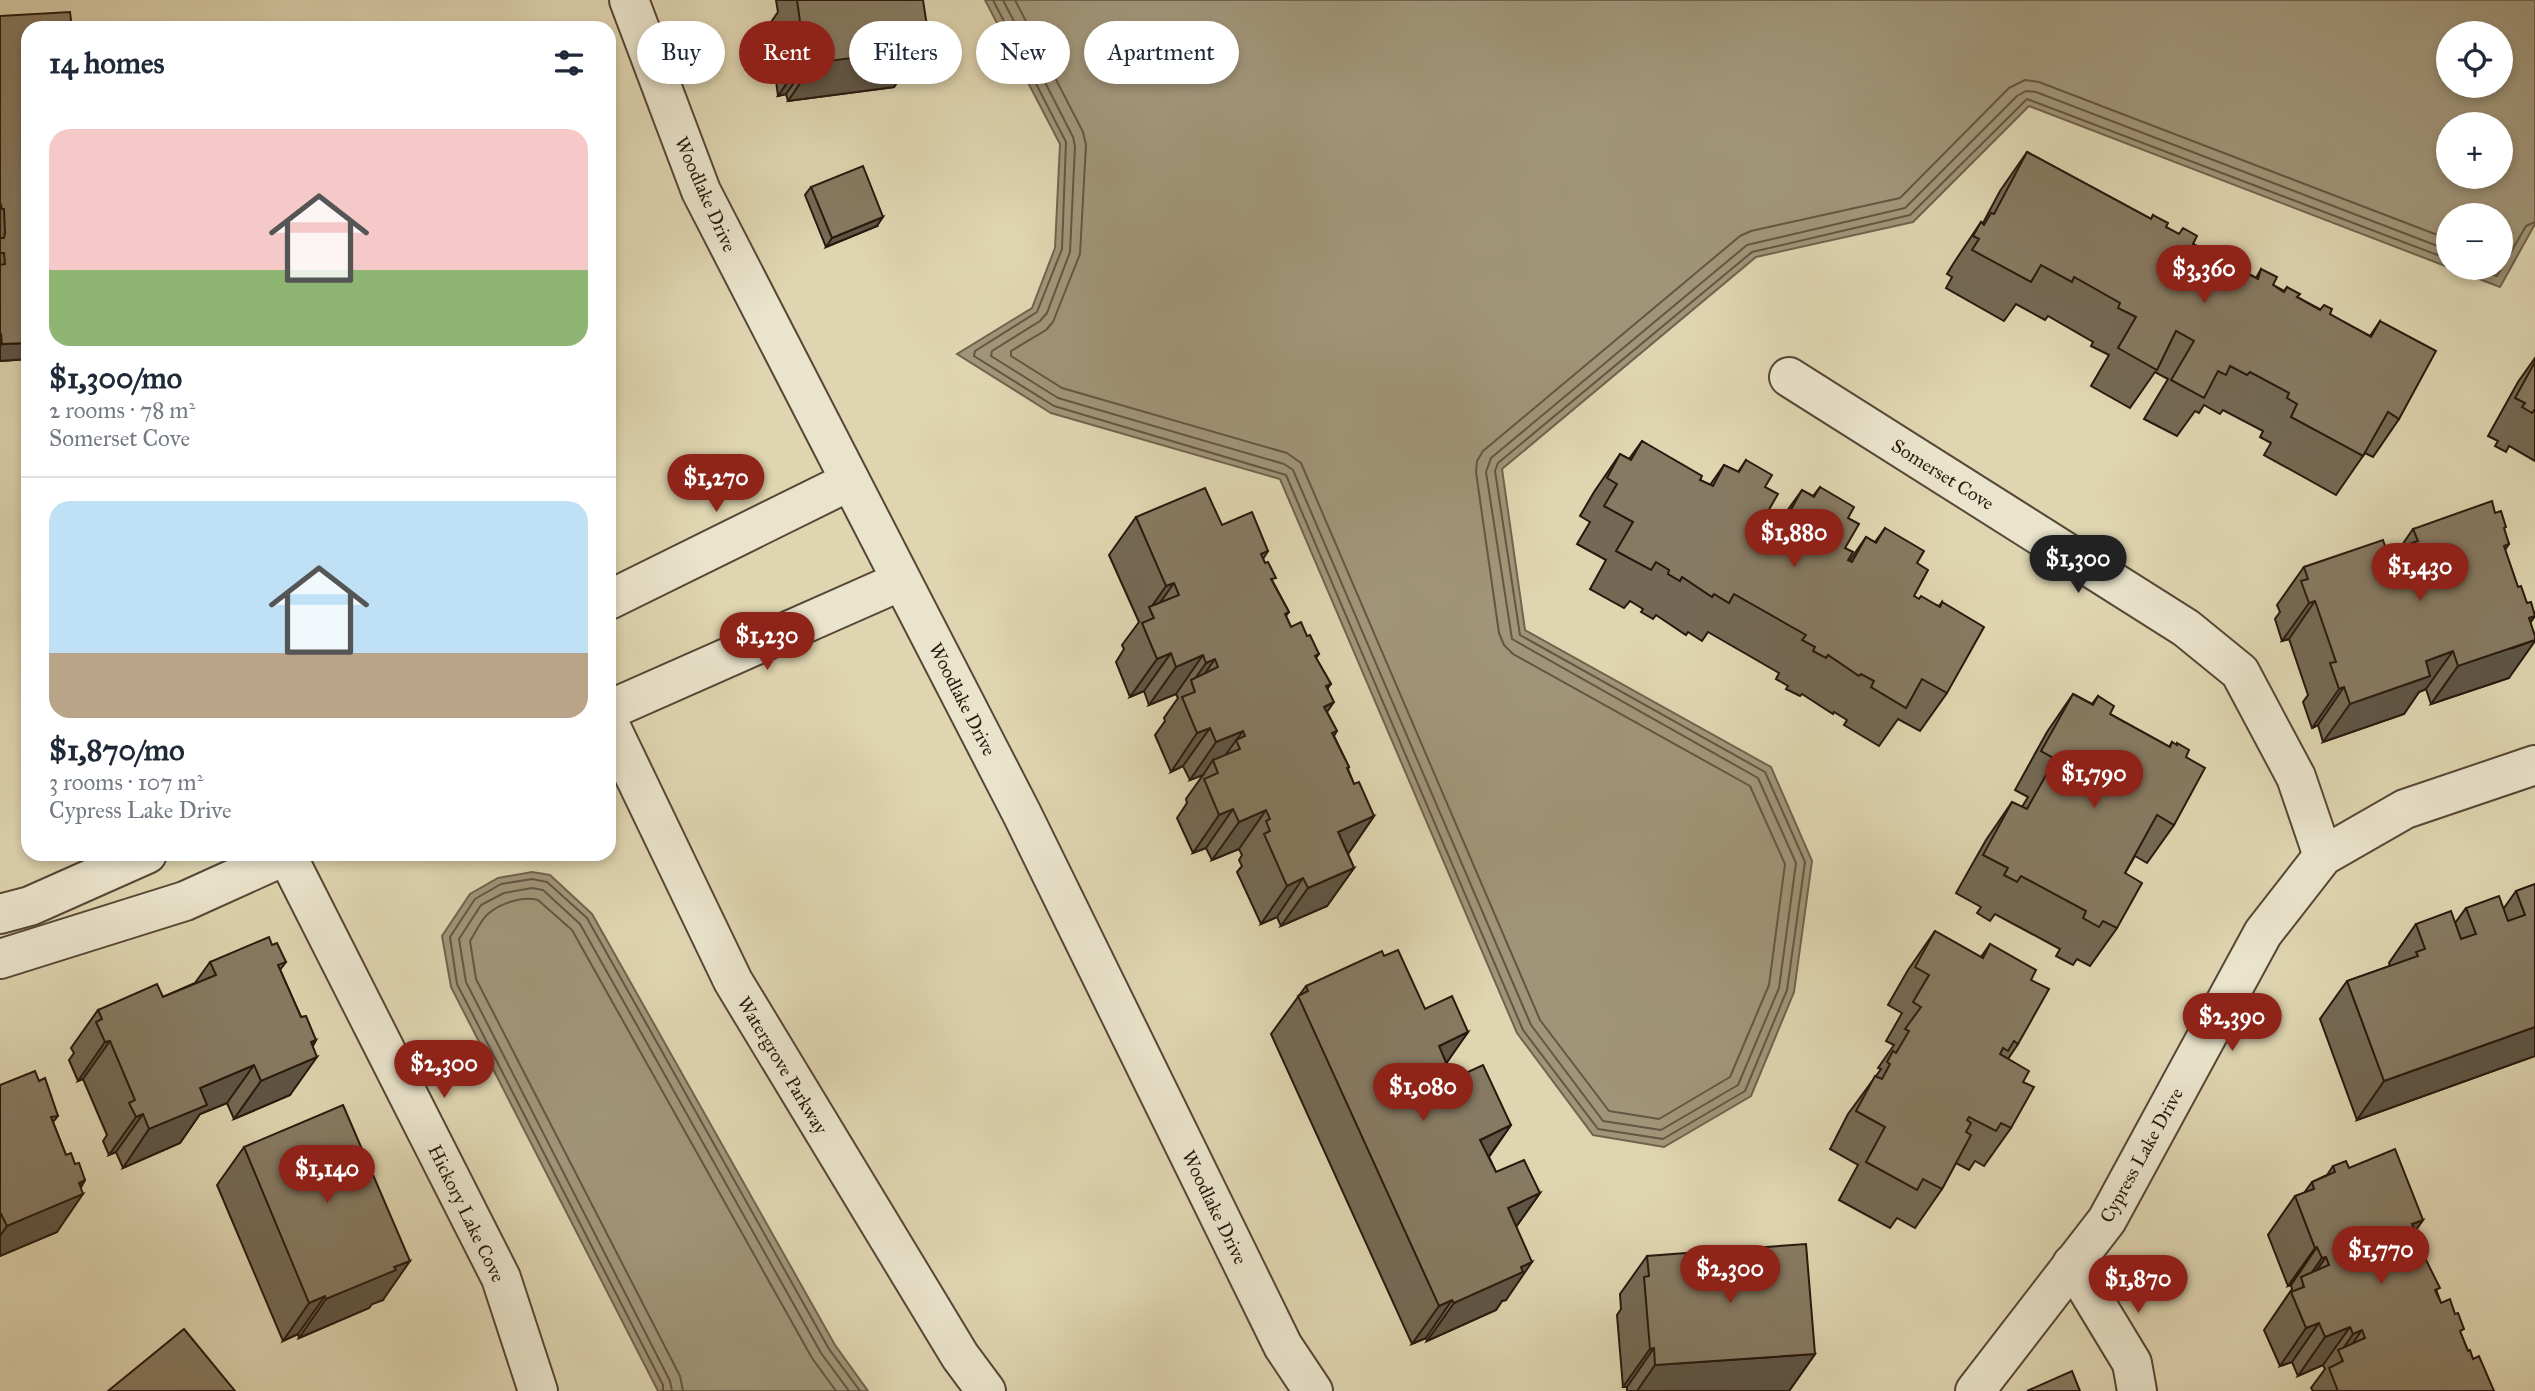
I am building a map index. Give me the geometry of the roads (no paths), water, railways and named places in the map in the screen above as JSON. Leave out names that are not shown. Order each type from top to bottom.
[{"type":"street","name":"Woodlake Drive","points":[[629,0],[701,191],[1022,814],[1283,1346],[1313,1391]]},
{"type":"street","name":"Somerset Cove","points":[[1788,377],[2186,628],[2240,672],[2296,777],[2323,856]]},
{"type":"street","points":[[616,597],[850,481]]},
{"type":"street","points":[[616,707],[901,581]]},
{"type":"street","name":"Watergrove Parkway","points":[[616,738],[733,981],[960,1356],[986,1391]]},
{"type":"street","name":"Cypress Lake Drive","points":[[1975,1391],[2107,1220],[2263,933],[2323,856],[2405,809],[2535,765]]},
{"type":"street","points":[[0,914],[30,906],[131,861]]},
{"type":"street","points":[[0,959],[185,901],[272,861]]},
{"type":"street","name":"Hickory Lake Cove","points":[[291,861],[500,1278],[538,1391]]},
{"type":"street","points":[[2073,1264],[2132,1363],[2137,1391]]},
{"type":"water","points":[[985,0],[2535,0],[2535,224],[2513,264],[2513,203],[2436,203],[2436,262],[2029,106],[1913,222],[1756,257],[1502,469],[1525,630],[1771,767],[1812,861],[1794,992],[1751,1096],[1664,1147],[1593,1135],[1517,1033],[1280,479],[1051,413],[957,354],[1032,308],[1055,248],[1060,144],[1029,84],[1070,84],[1070,21],[996,21]]},
{"type":"water","points":[[2482,280],[2504,280],[2500,287]]},
{"type":"water","points":[[532,872],[550,875],[592,914],[835,1345],[868,1391],[658,1391],[451,987],[442,936],[470,894],[498,878]]}]
